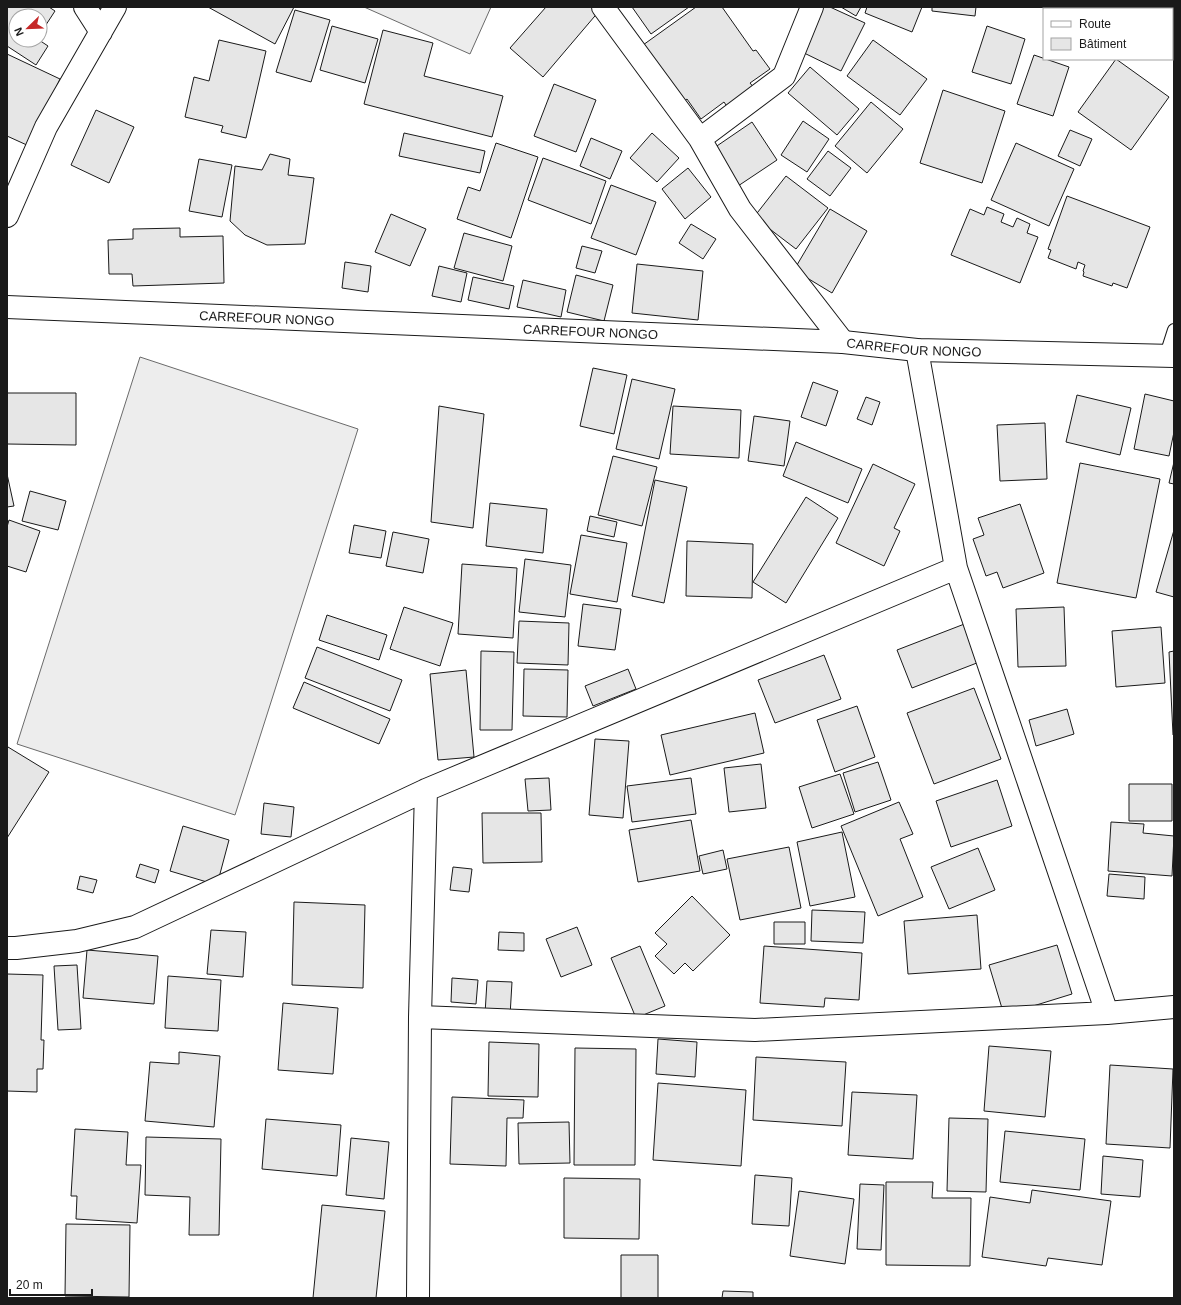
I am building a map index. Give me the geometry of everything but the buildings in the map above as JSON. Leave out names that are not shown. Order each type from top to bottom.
[{"type":"street","points":[[85,7],[101,32]]},
{"type":"street","points":[[7,216],[46,127],[115,7]]},
{"type":"street","points":[[603,7],[700,139],[740,209],[843,342]]},
{"type":"street","points":[[700,139],[784,76],[812,7]]},
{"type":"street","name":"CARREFOUR NONGO","points":[[7,307],[843,342],[917,350],[1170,355]]},
{"type":"street","points":[[917,350],[956,568],[1107,1013]]},
{"type":"street","points":[[7,948],[77,941],[135,927],[426,790],[956,568]]},
{"type":"street","points":[[418,1298],[420,1017],[426,790]]},
{"type":"street","points":[[420,1017],[755,1030],[1107,1013],[1174,1006]]},
{"type":"lane","points":[[1170,355],[1174,330]]},
{"type":"shaded area","points":[[364,7],[491,7],[470,54]]},
{"type":"shaded area","points":[[140,357],[358,429],[235,815],[17,744]]}]
